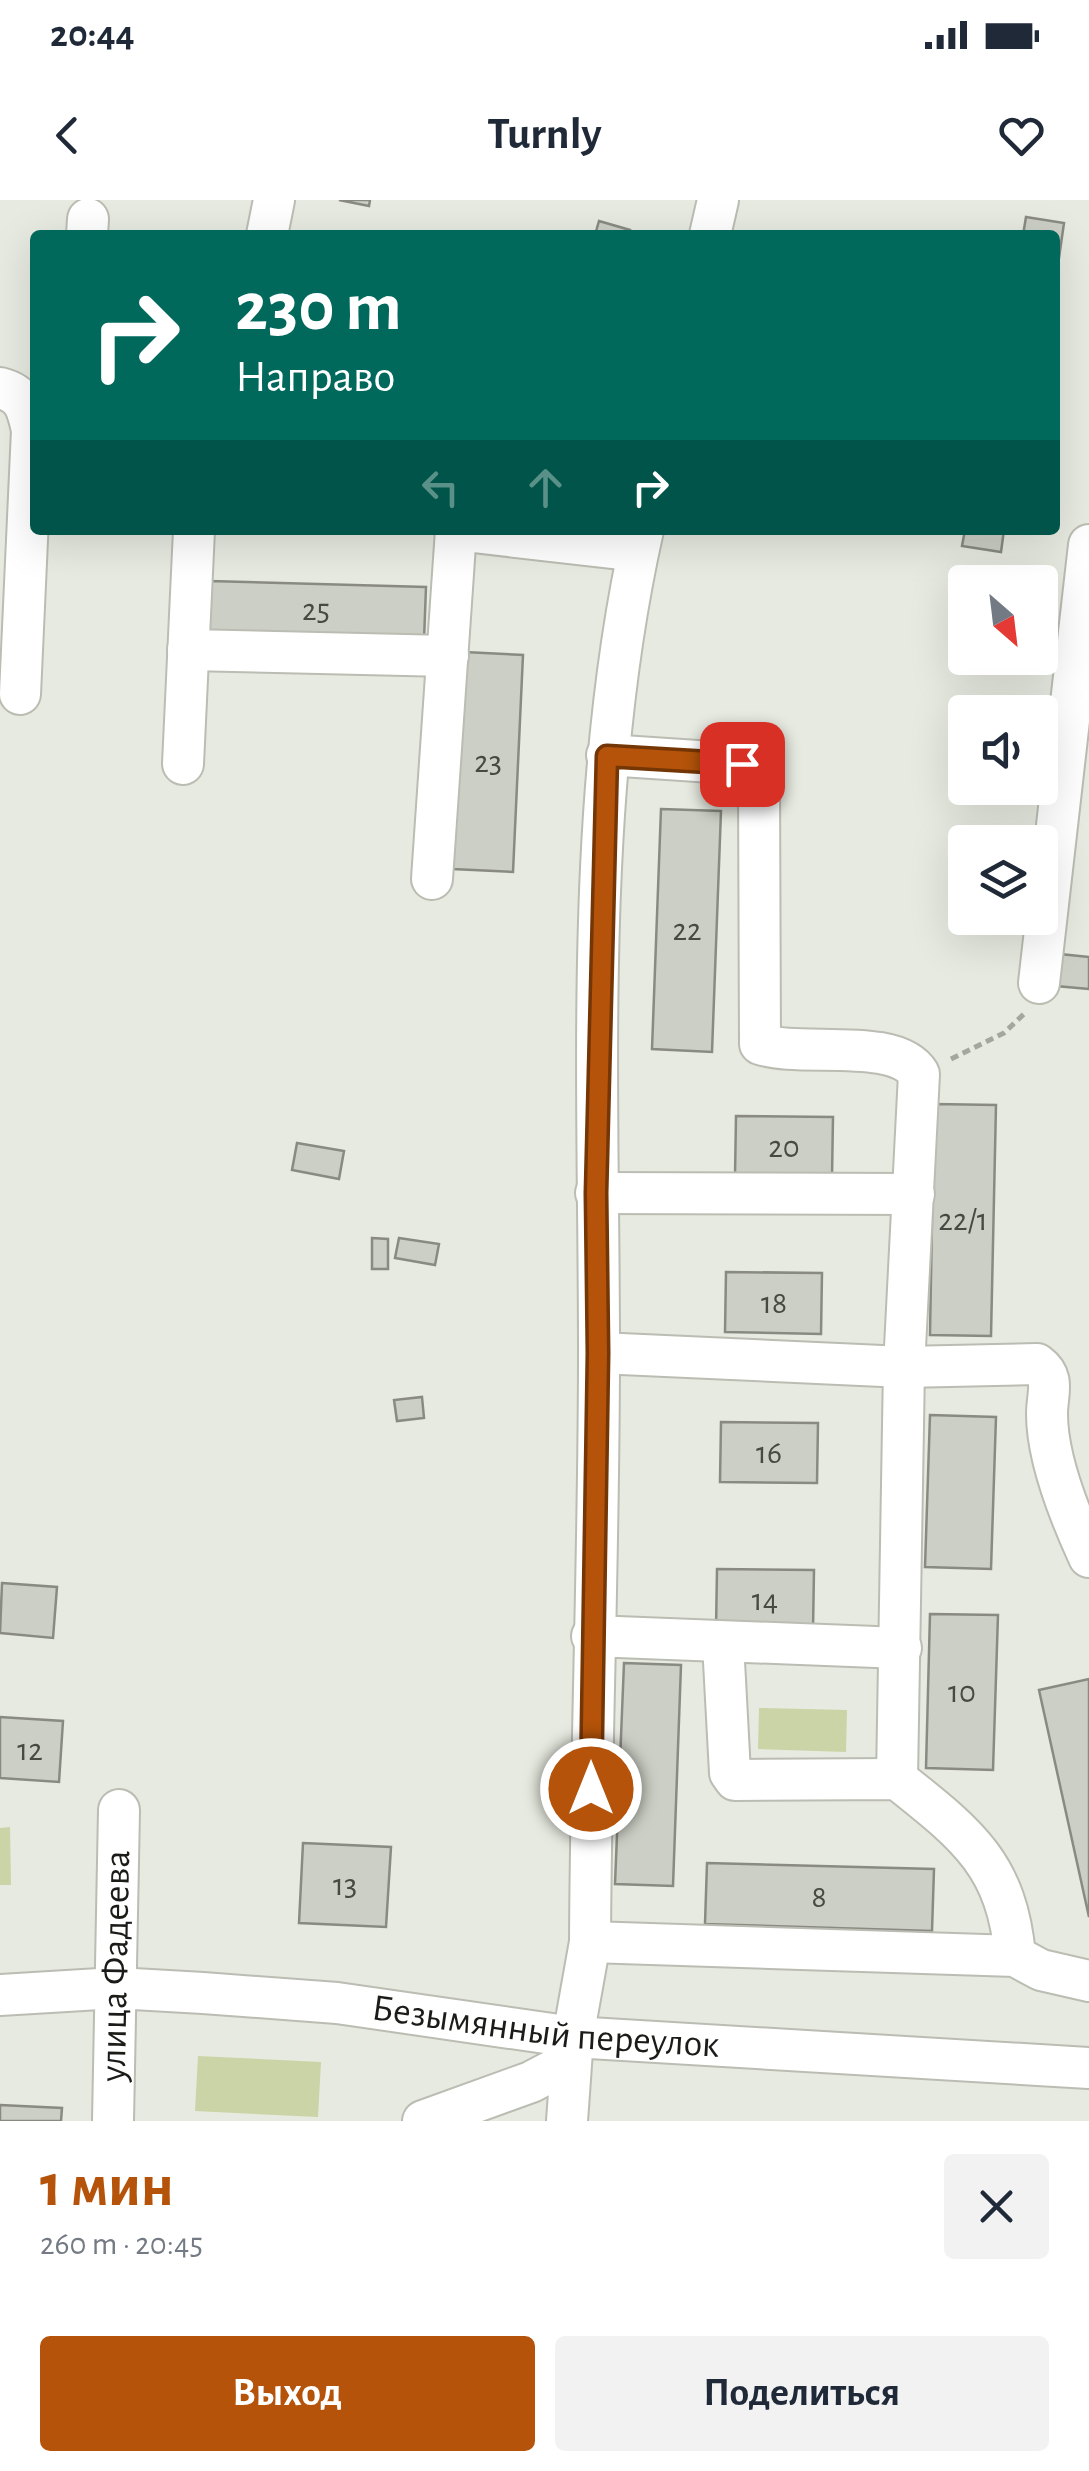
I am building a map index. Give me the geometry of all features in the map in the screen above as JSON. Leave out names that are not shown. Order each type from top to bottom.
[{"type":"street","points":[[268,230],[274,200]]},
{"type":"street","points":[[711,230],[718,200]]},
{"type":"street","points":[[0,388],[14,391],[26,406],[30,422]]},
{"type":"street","points":[[20,694],[30,526]]},
{"type":"street","points":[[182,764],[194,535]]},
{"type":"street","points":[[432,879],[456,535]]},
{"type":"street","points":[[540,535],[640,541],[618,650],[607,756],[596,1193],[598,1353],[590,1942],[572,2049],[567,2121]]},
{"type":"street","points":[[1039,983],[1089,546]]},
{"type":"street","points":[[188,650],[448,656]]},
{"type":"street","points":[[607,756],[742,764],[759,781],[760,1044],[864,1051],[912,1064],[919,1074],[904,1367],[897,1779]]},
{"type":"street","points":[[596,1193],[914,1194]]},
{"type":"street","points":[[598,1353],[904,1367],[1037,1364],[1047,1372],[1051,1386],[1047,1416],[1069,1512],[1089,1557]]},
{"type":"street","points":[[592,1636],[902,1648]]},
{"type":"street","points":[[723,1643],[728,1759],[735,1780],[897,1779],[978,1851],[1001,1882],[1012,1920],[1014,1956]]},
{"type":"street","name":"улица Фадеева","points":[[113,2121],[119,1810]]},
{"type":"street","points":[[590,1942],[1014,1956],[1041,1970],[1089,1980]]},
{"type":"street","name":"Безымянный переулок","points":[[0,1995],[116,1988],[337,2004],[572,2049],[1089,2068]]},
{"type":"street","points":[[423,2121],[530,2082],[572,2049]]},
{"type":"path","points":[[919,1074],[1019,1022],[1039,983]]},
{"type":"green space","points":[[759,1708],[847,1710],[846,1752],[758,1749]]},
{"type":"green space","points":[[10,1827],[11,1885],[0,1885],[0,1828]]},
{"type":"green space","points":[[198,2056],[321,2062],[318,2117],[195,2111]]},
{"type":"building","points":[[339,200],[370,200],[369,206]]},
{"type":"building","points":[[1026,217],[1064,223],[1060,251],[1060,230],[1024,230]]},
{"type":"building","points":[[599,221],[630,230],[596,230]]},
{"type":"building","points":[[964,535],[1003,535],[1001,552],[962,546]]},
{"type":"building","points":[[209,581],[426,587],[424,640],[207,634]]},
{"type":"building","points":[[464,652],[523,655],[513,872],[453,869]]},
{"type":"building","points":[[661,809],[721,811],[712,1052],[652,1049]]},
{"type":"building","points":[[1060,954],[1089,957],[1089,989],[1056,986]]},
{"type":"building","points":[[934,1104],[996,1105],[991,1336],[930,1335]]},
{"type":"building","points":[[736,1116],[833,1117],[832,1177],[735,1176]]},
{"type":"building","points":[[297,1143],[344,1151],[339,1179],[292,1170]]},
{"type":"building","points":[[372,1238],[388,1239],[388,1269],[372,1269]]},
{"type":"building","points":[[399,1238],[439,1244],[435,1265],[395,1258]]},
{"type":"building","points":[[726,1272],[822,1273],[821,1334],[725,1332]]},
{"type":"building","points":[[422,1397],[424,1418],[397,1421],[394,1400]]},
{"type":"building","points":[[930,1415],[996,1417],[991,1569],[925,1567]]},
{"type":"building","points":[[721,1422],[818,1423],[817,1483],[720,1482]]},
{"type":"building","points":[[717,1569],[814,1570],[813,1630],[716,1629]]},
{"type":"building","points":[[2,1583],[57,1587],[53,1638],[0,1633]]},
{"type":"building","points":[[930,1614],[998,1615],[993,1770],[926,1768]]},
{"type":"building","points":[[624,1663],[681,1665],[673,1886],[615,1884]]},
{"type":"building","points":[[1089,1679],[1089,1917],[1039,1690]]},
{"type":"building","points":[[0,1717],[63,1721],[59,1782],[0,1778]]},
{"type":"building","points":[[303,1843],[391,1847],[386,1927],[299,1923]]},
{"type":"building","points":[[707,1863],[934,1869],[932,1931],[705,1924]]},
{"type":"building","points":[[0,2105],[62,2108],[61,2121],[0,2121]]},
{"type":"route","points":[[591,1789],[598,1353],[596,1193],[607,756],[742,764]]}]
